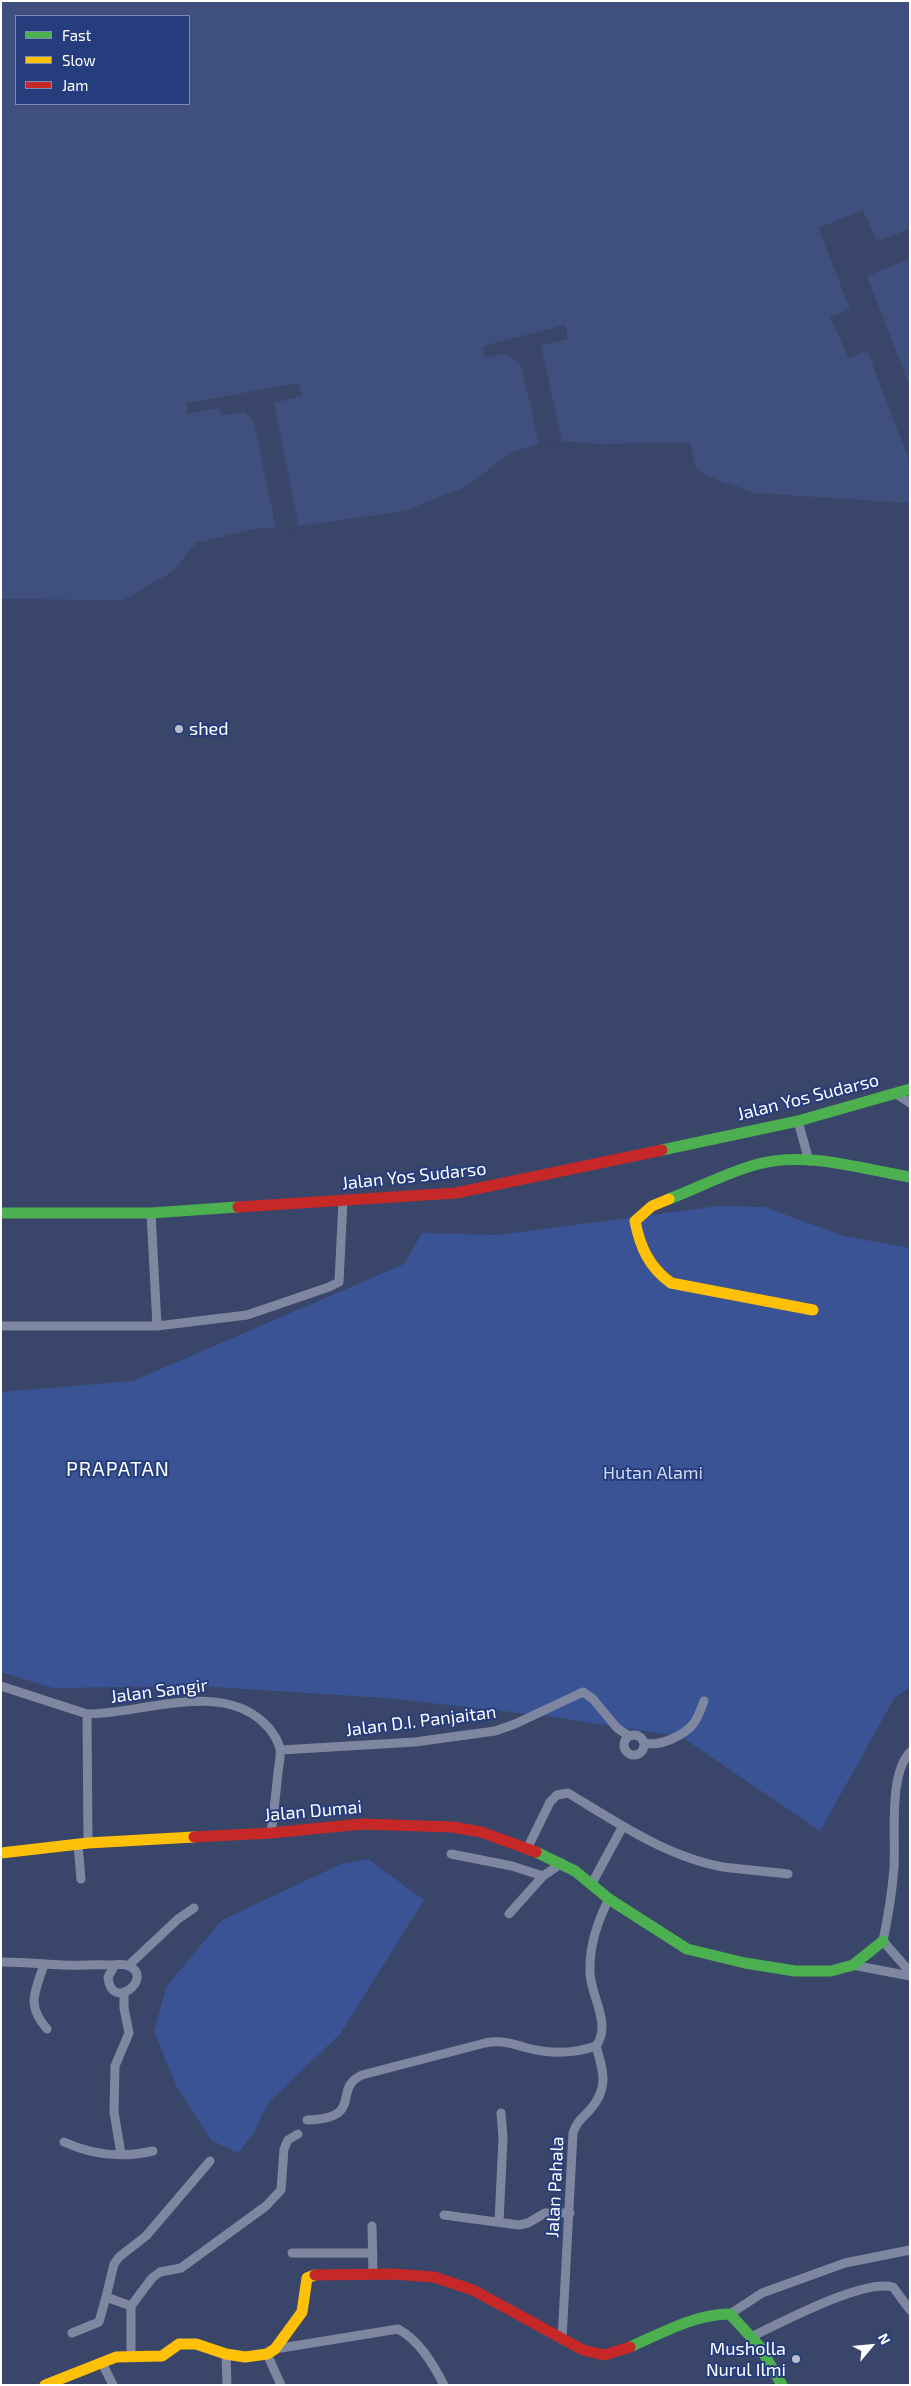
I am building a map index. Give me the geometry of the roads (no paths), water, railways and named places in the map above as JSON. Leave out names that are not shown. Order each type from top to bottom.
[{"type":"street","name":"Jalan Yos Sudarso","points":[[1,1213],[151,1213],[456,1193],[798,1121],[910,1090]]},
{"type":"street","points":[[895,1093],[910,1103]]},
{"type":"street","points":[[798,1121],[809,1161]]},
{"type":"street","points":[[812,1310],[671,1283],[657,1274],[648,1262],[635,1222],[652,1206],[758,1164],[776,1160],[809,1161],[910,1177]]},
{"type":"street","points":[[1,1326],[157,1326],[247,1315],[329,1287],[339,1282],[343,1201]]},
{"type":"street","points":[[151,1213],[157,1326]]},
{"type":"street","name":"Jalan Sangir","points":[[1,1686],[87,1714],[104,1714],[192,1702],[219,1701],[240,1706],[255,1714],[268,1727],[280,1750]]},
{"type":"street","name":"Jalan D.I. Panjaitan","points":[[280,1750],[415,1742],[495,1731],[515,1724],[583,1692],[593,1699],[617,1728],[629,1736]]},
{"type":"street","points":[[645,1743],[660,1743],[689,1728],[697,1718],[704,1701]]},
{"type":"street","name":"Jalan Sangir","points":[[81,1879],[87,1714]]},
{"type":"street","points":[[629,1736],[640,1737],[645,1743],[640,1754],[628,1754],[624,1742],[629,1736]]},
{"type":"street","points":[[272,1833],[280,1750]]},
{"type":"street","points":[[853,1965],[883,1941],[894,1869],[896,1785],[902,1766],[910,1752]]},
{"type":"street","points":[[528,1847],[550,1802],[557,1795],[568,1793],[623,1826],[672,1851],[722,1866],[788,1874]]},
{"type":"street","name":"Jalan Dumai","points":[[1,1853],[83,1844],[272,1833],[362,1824],[452,1826],[481,1832],[528,1847],[562,1863],[609,1899],[653,1929],[687,1948],[745,1964],[795,1971],[831,1971],[853,1965]]},
{"type":"street","points":[[591,1885],[623,1826]]},
{"type":"street","points":[[451,1854],[512,1866],[542,1876]]},
{"type":"street","points":[[509,1914],[542,1876],[562,1863]]},
{"type":"street","points":[[307,2120],[322,2120],[338,2114],[344,2107],[349,2084],[352,2079],[485,2043],[505,2041],[528,2048],[562,2053],[596,2046],[602,2038],[603,2032],[600,2014],[592,1991],[590,1959],[598,1921],[609,1899]]},
{"type":"street","points":[[128,1966],[178,1919],[194,1908]]},
{"type":"street","points":[[883,1941],[910,1974]]},
{"type":"street","points":[[1,1962],[44,1964],[115,1965],[128,1966],[134,1971],[136,1979],[133,1987],[124,1993],[113,1990],[108,1982],[109,1972],[115,1965]]},
{"type":"street","points":[[44,1964],[32,1998],[37,2018],[47,2029]]},
{"type":"street","points":[[853,1965],[910,1974]]},
{"type":"street","points":[[121,2154],[114,2112],[116,2066],[128,2033],[124,1993]]},
{"type":"street","name":"Jalan Pahala","points":[[562,2340],[575,2127],[592,2107],[603,2089],[604,2081],[596,2046]]},
{"type":"street","points":[[499,2222],[504,2138],[501,2113]]},
{"type":"street","points":[[131,2356],[131,2306],[152,2278],[160,2272],[181,2268],[266,2206],[281,2190],[284,2149],[288,2140],[298,2134]]},
{"type":"street","points":[[64,2142],[88,2151],[121,2154],[153,2151]]},
{"type":"street","points":[[72,2333],[99,2322],[114,2264],[118,2257],[146,2236],[210,2161]]},
{"type":"street","points":[[444,2215],[523,2224],[544,2213],[570,2213]]},
{"type":"street","points":[[372,2226],[373,2274]]},
{"type":"street","points":[[271,2352],[302,2312],[307,2278],[314,2273],[344,2276],[373,2274],[419,2276],[450,2282],[562,2340],[593,2352],[607,2355],[699,2318],[732,2312],[762,2293],[845,2263],[910,2250]]},
{"type":"street","points":[[292,2253],[373,2253]]},
{"type":"street","points":[[756,2335],[837,2298],[878,2286],[893,2287],[910,2310]]},
{"type":"street","points":[[106,2296],[131,2306]]},
{"type":"street","points":[[732,2312],[756,2335],[782,2385]]},
{"type":"street","points":[[45,2385],[116,2357],[162,2356],[179,2344],[196,2344],[226,2354],[251,2358],[271,2352],[398,2329],[406,2333],[425,2355],[444,2385]]},
{"type":"street","points":[[271,2352],[281,2385]]},
{"type":"street","points":[[226,2354],[227,2385]]},
{"type":"street","points":[[102,2363],[113,2385]]},
{"type":"place","name":"shed","points":[[179,729]]},
{"type":"place","name":"Musholla Nurul Ilmi","points":[[796,2359]]},
{"type":"district","name":"PRAPATAN","points":[[118,1469]]},
{"type":"park label","name":"Hutan Alami","points":[[653,1473]]}]
